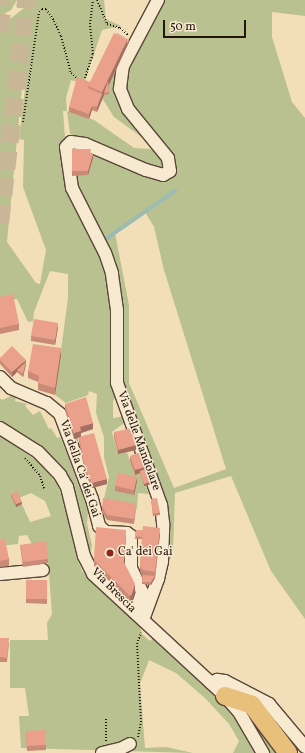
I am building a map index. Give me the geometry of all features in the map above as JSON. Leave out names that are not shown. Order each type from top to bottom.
[{"type":"highway","points":[[225,696],[256,708],[288,753]]},
{"type":"street","name":"Via delle Mandolare","points":[[140,620],[158,579],[162,561],[163,523],[161,504],[117,384],[117,310],[112,273],[106,253],[72,188],[66,147],[71,142],[85,144],[146,170],[163,175],[170,171],[168,158],[128,109],[120,89],[123,66],[158,0]]},
{"type":"street","name":"Via della Ca' dei Gai","points":[[0,377],[11,388],[47,403],[60,414],[92,499],[99,526],[106,532],[127,533],[131,536],[131,570],[142,592],[140,620]]},
{"type":"street","name":"Via Brescia","points":[[0,428],[38,452],[60,474],[71,500],[88,566],[93,574],[140,620],[225,696],[239,712],[263,753]]},
{"type":"street","points":[[0,574],[43,570]]},
{"type":"street","points":[[211,683],[217,680],[225,681],[269,704],[305,747]]},
{"type":"street","points":[[104,753],[120,749],[130,744]]},
{"type":"path","points":[[23,122],[39,12],[42,9],[50,14],[61,36],[73,78],[83,82],[93,54],[90,24],[93,0]]},
{"type":"path","points":[[97,0],[107,24],[120,28]]},
{"type":"path","points":[[26,460],[40,476],[44,488]]},
{"type":"path","points":[[130,744],[136,739],[141,728],[138,644],[140,620]]},
{"type":"path","points":[[104,753],[106,719]]},
{"type":"green space","points":[[0,0],[17,0],[11,10],[0,16]]},
{"type":"green space","points":[[34,0],[104,0],[106,19],[121,26],[102,30],[84,84],[71,80],[66,98],[67,111],[63,111],[65,138],[62,151],[68,191],[99,252],[109,281],[117,396],[113,401],[113,418],[126,416],[127,421],[112,432],[118,454],[127,452],[135,475],[140,473],[149,494],[138,493],[137,509],[103,503],[109,477],[104,457],[104,437],[96,413],[97,394],[89,391],[88,395],[66,403],[55,395],[68,298],[68,274],[50,271],[34,312],[33,321],[28,322],[17,299],[0,301],[0,21],[10,19]],"holes":[[[22,88],[25,89],[19,139],[24,140],[23,187],[46,250],[40,284],[36,283],[7,242]]]},
{"type":"green space","points":[[161,0],[305,0],[305,16],[272,12],[272,37],[292,102],[305,118],[305,619],[271,571],[231,476],[175,493],[173,551],[163,580],[166,525],[123,395],[106,239],[98,230],[72,176],[90,158],[91,153],[150,176],[166,178],[174,175],[137,115],[122,80]],"holes":[[[145,212],[154,227],[164,270],[226,469],[174,488],[129,383],[129,305],[115,233]]]},
{"type":"green space","points":[[112,75],[116,78],[151,144],[114,117],[102,98]]},
{"type":"green space","points":[[67,111],[94,120],[134,148],[150,149],[157,152],[164,163],[163,167],[155,168],[70,134]]},
{"type":"green space","points":[[13,395],[16,396],[15,401],[27,404],[25,406],[33,415],[40,411],[49,429],[51,428],[57,438],[60,437],[76,477],[82,475],[76,479],[84,498],[89,499],[87,523],[92,546],[89,559],[78,505],[66,475],[47,453],[0,422],[0,398],[2,400]]},
{"type":"green space","points":[[0,434],[42,465],[57,484],[67,508],[77,558],[82,571],[140,626],[142,634],[150,641],[153,638],[221,702],[243,729],[256,753],[233,753],[239,741],[229,724],[205,698],[176,673],[149,660],[140,684],[145,748],[166,747],[193,753],[21,748],[19,716],[29,716],[25,688],[10,688],[10,640],[48,640],[47,623],[52,614],[49,574],[46,546],[34,548],[27,535],[19,536],[18,544],[0,546]],"holes":[[[31,493],[45,501],[51,516],[30,522],[19,498]]]},
{"type":"green space","points":[[247,713],[281,753],[270,753]]},
{"type":"building","points":[[114,33],[127,40],[102,92],[88,86]]},
{"type":"building","points":[[117,33],[129,40],[127,44],[127,40],[116,34]]},
{"type":"building","points":[[77,77],[90,82],[88,88],[102,94],[97,107],[92,106],[89,114],[69,107]]},
{"type":"building","points":[[108,81],[109,92],[104,93]]},
{"type":"building","points":[[72,149],[91,149],[90,153],[93,154],[88,171],[72,171]]},
{"type":"building","points":[[13,294],[19,324],[0,328],[0,297]]},
{"type":"building","points":[[34,319],[58,323],[55,340],[31,336]]},
{"type":"building","points":[[33,344],[61,348],[55,388],[38,383],[39,376],[28,371]]},
{"type":"building","points":[[12,346],[26,360],[12,372],[0,360],[0,358]]},
{"type":"building","points":[[26,362],[23,374],[17,370]]},
{"type":"building","points":[[86,397],[93,423],[80,427],[81,431],[74,433],[65,404]]},
{"type":"building","points":[[132,428],[136,445],[118,450],[114,432]]},
{"type":"building","points":[[94,433],[107,479],[92,483],[85,469],[79,437]]},
{"type":"building","points":[[142,451],[148,466],[135,470],[130,456]]},
{"type":"building","points":[[148,468],[152,481],[144,484],[140,471]]},
{"type":"building","points":[[118,473],[137,477],[134,490],[115,486]]},
{"type":"building","points":[[17,491],[22,502],[16,504],[11,494]]},
{"type":"building","points":[[103,498],[136,504],[134,519],[107,515],[102,507]]},
{"type":"building","points":[[157,498],[160,513],[153,513],[151,499]]},
{"type":"building","points":[[143,526],[160,528],[155,572],[143,570],[140,565]]},
{"type":"building","points":[[96,527],[126,530],[124,562],[135,584],[130,596],[94,560]]},
{"type":"building","points":[[136,530],[143,530],[142,537],[135,536]]},
{"type":"building","points":[[5,539],[9,559],[0,561],[0,540]]},
{"type":"building","points":[[46,541],[48,559],[23,562],[20,545]]},
{"type":"building","points":[[143,575],[155,576],[151,582],[142,582]]},
{"type":"building","points":[[26,580],[47,580],[47,599],[26,599]]},
{"type":"building","points":[[0,638],[9,638],[7,658],[0,657]]},
{"type":"building","points":[[45,730],[46,745],[27,746],[26,731]]},
{"type":"waterway","points":[[106,239],[175,191]]},
{"type":"tunnel","points":[[0,32],[3,0]]},
{"type":"tunnel","points":[[0,223],[26,0]]},
{"type":"place","name":"Ca' dei Gai","points":[[110,553]]}]
